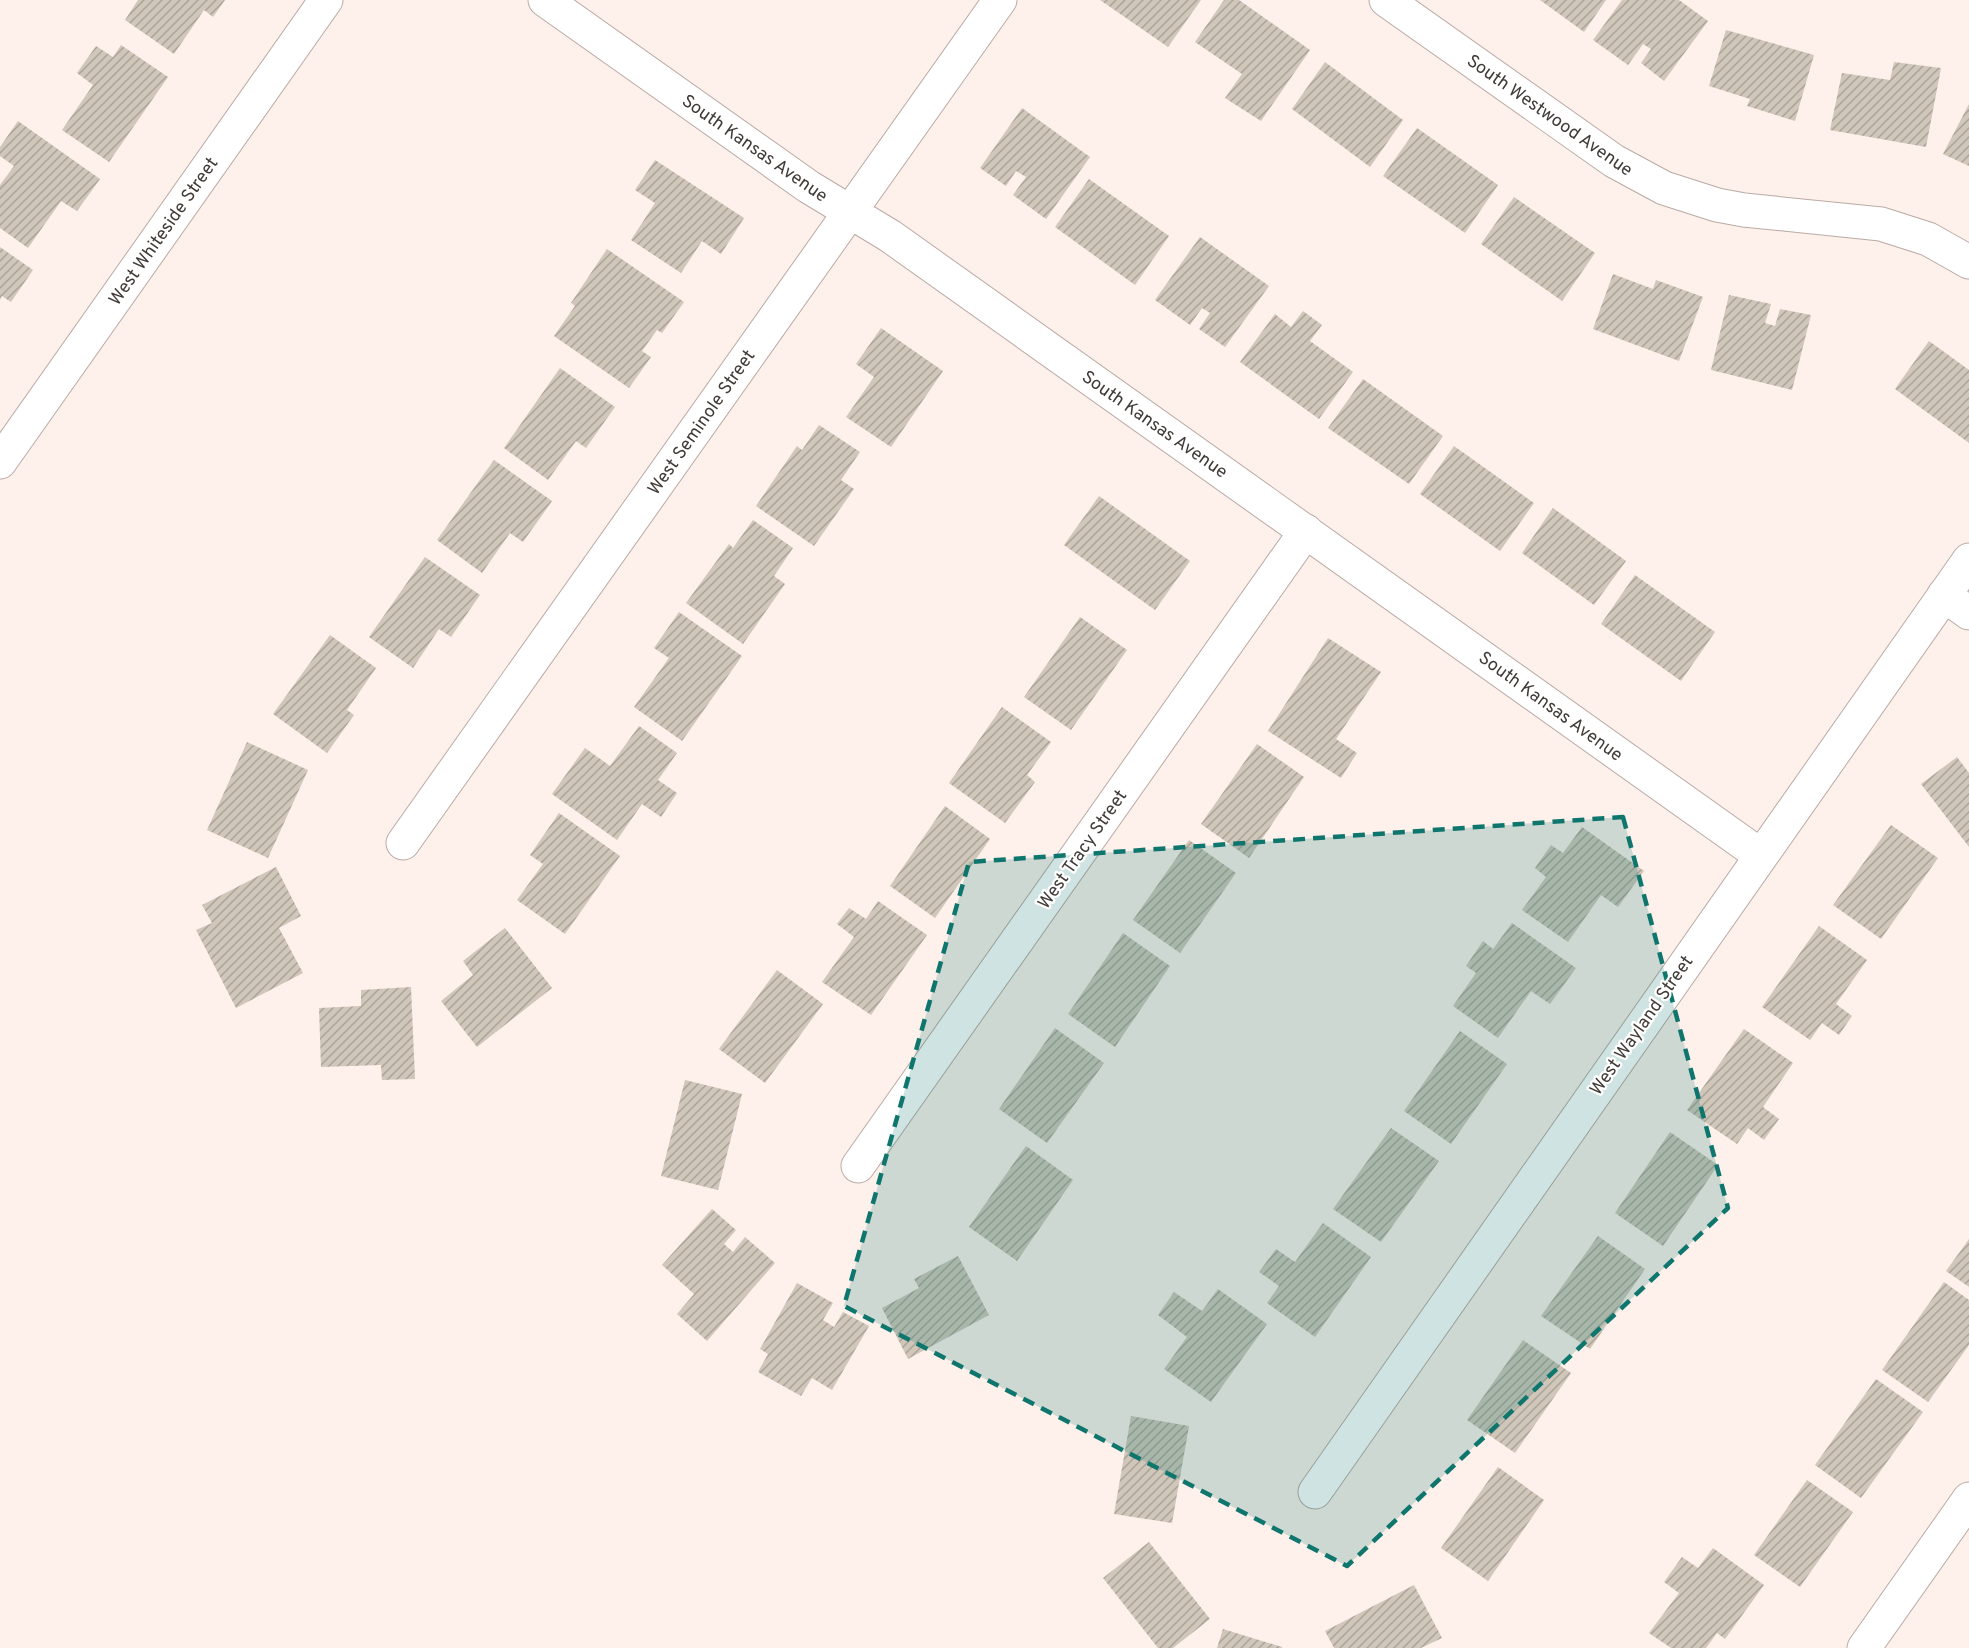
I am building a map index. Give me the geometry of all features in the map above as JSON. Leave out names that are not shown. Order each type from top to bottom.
[{"type":"street","name":"West Whiteside Street","points":[[0,462],[326,0]]},
{"type":"street","name":"South Kansas Avenue","points":[[545,0],[809,187],[890,236],[1760,855]]},
{"type":"street","name":"West Seminole Street","points":[[403,843],[1000,0]]},
{"type":"street","name":"South Westwood Avenue","points":[[1386,0],[1614,162],[1664,188],[1691,198],[1735,208],[1881,224],[1928,239],[1969,262]]},
{"type":"street","name":"West Tracy Street","points":[[858,1166],[1306,531]]},
{"type":"street","name":"West Wayland Street","points":[[1315,1492],[1760,855],[1956,604],[1969,560]]},
{"type":"street","points":[[1864,1648],[1969,1499]]},
{"type":"highlighted area","points":[[1623,817],[1728,1208],[1347,1566],[844,1306],[969,862]]},
{"type":"building","points":[[138,0],[225,0],[213,17],[204,10],[174,54],[125,20]]},
{"type":"building","points":[[1100,0],[1201,0],[1168,47]]},
{"type":"building","points":[[1224,0],[1239,0],[1310,50],[1261,121],[1225,98],[1242,74],[1195,42]]},
{"type":"building","points":[[1540,0],[1606,0],[1584,32]]},
{"type":"building","points":[[1622,0],[1679,0],[1708,21],[1664,81],[1641,63],[1651,49],[1643,44],[1628,65],[1593,40]]},
{"type":"building","points":[[1726,30],[1814,55],[1795,121],[1747,106],[1750,99],[1709,86]]},
{"type":"building","points":[[121,45],[168,77],[109,162],[62,130],[93,85],[77,73],[96,46],[113,57]]},
{"type":"building","points":[[1325,62],[1403,120],[1370,167],[1292,109]]},
{"type":"building","points":[[1894,62],[1941,68],[1926,147],[1830,130],[1842,73],[1890,80]]},
{"type":"building","points":[[1969,104],[1969,166],[1943,154]]},
{"type":"building","points":[[1022,108],[1090,157],[1046,219],[1013,195],[1026,177],[1016,171],[1006,186],[980,168]]},
{"type":"building","points":[[18,121],[100,179],[77,211],[61,201],[28,248],[0,228],[0,185],[14,166],[0,156],[0,147]]},
{"type":"building","points":[[1417,128],[1498,185],[1465,233],[1383,176]]},
{"type":"building","points":[[655,160],[744,218],[721,254],[702,241],[681,273],[631,240],[655,203],[635,190]]},
{"type":"building","points":[[1089,179],[1169,236],[1135,285],[1055,227]]},
{"type":"building","points":[[1514,197],[1595,253],[1562,301],[1481,244]]},
{"type":"building","points":[[1200,237],[1269,286],[1225,347],[1199,329],[1210,313],[1202,308],[1190,325],[1155,300]]},
{"type":"building","points":[[0,247],[33,270],[11,302],[2,296],[0,300]]},
{"type":"building","points":[[607,249],[684,302],[662,333],[657,330],[642,351],[651,357],[629,388],[554,336],[575,306],[571,303]]},
{"type":"building","points":[[1613,274],[1653,289],[1656,280],[1703,297],[1679,361],[1593,329]]},
{"type":"building","points":[[1729,295],[1771,304],[1765,323],[1775,326],[1780,309],[1811,315],[1792,390],[1711,370]]},
{"type":"building","points":[[1303,311],[1322,325],[1310,341],[1353,372],[1319,419],[1240,362],[1275,314],[1291,327]]},
{"type":"building","points":[[881,328],[943,371],[891,447],[846,417],[874,377],[856,364]]},
{"type":"building","points":[[1929,341],[1969,370],[1969,443],[1895,389]]},
{"type":"building","points":[[560,368],[615,407],[586,448],[576,441],[548,480],[504,448]]},
{"type":"building","points":[[1363,379],[1443,436],[1409,484],[1328,428]]},
{"type":"building","points":[[819,425],[860,452],[841,480],[854,489],[814,546],[756,506],[797,446],[802,450]]},
{"type":"building","points":[[1454,446],[1534,503],[1500,551],[1420,494]]},
{"type":"building","points":[[494,460],[552,501],[523,542],[510,533],[482,573],[437,540]]},
{"type":"building","points":[[1099,496],[1190,561],[1155,610],[1064,545]]},
{"type":"building","points":[[1553,508],[1626,561],[1594,605],[1522,553]]},
{"type":"building","points":[[753,520],[793,548],[774,576],[785,584],[743,644],[686,603],[729,544],[733,548]]},
{"type":"building","points":[[425,557],[480,595],[451,637],[439,629],[413,668],[369,637]]},
{"type":"building","points":[[1635,575],[1715,632],[1681,681],[1601,624]]},
{"type":"building","points":[[679,612],[742,656],[682,741],[634,707],[669,658],[654,648]]},
{"type":"building","points":[[1080,617],[1127,650],[1071,730],[1024,697]]},
{"type":"building","points":[[330,635],[376,668],[347,710],[354,715],[327,753],[273,714]]},
{"type":"building","points":[[1328,638],[1381,672],[1336,739],[1357,753],[1341,778],[1268,731]]},
{"type":"building","points":[[1002,707],[1051,742],[1027,775],[1035,782],[1005,823],[949,783]]},
{"type":"building","points":[[639,726],[677,753],[658,780],[677,793],[661,817],[642,804],[617,840],[552,794],[585,748],[610,766]]},
{"type":"building","points":[[247,742],[308,770],[268,858],[207,830]]},
{"type":"building","points":[[1257,744],[1304,777],[1249,858],[1201,824]]},
{"type":"building","points":[[1957,757],[1969,773],[1969,847],[1921,784]]},
{"type":"building","points":[[945,806],[990,839],[935,918],[890,886]]},
{"type":"building","points":[[559,813],[620,856],[565,934],[517,900],[543,864],[530,855]]},
{"type":"building","points":[[1891,825],[1938,858],[1881,939],[1833,905]]},
{"type":"building","points":[[1582,827],[1644,871],[1618,907],[1601,895],[1568,942],[1522,910],[1546,877],[1535,868],[1551,845],[1563,853]]},
{"type":"building","points":[[1189,840],[1236,873],[1180,953],[1133,920]]},
{"type":"building","points":[[276,867],[301,916],[279,928],[303,973],[236,1008],[196,930],[212,923],[202,905]]},
{"type":"building","points":[[878,901],[927,935],[871,1015],[822,982],[854,937],[837,924],[849,908],[866,919]]},
{"type":"building","points":[[1512,923],[1576,968],[1550,1004],[1531,991],[1498,1038],[1453,1006],[1476,973],[1466,966],[1483,941],[1493,949]]},
{"type":"building","points":[[1819,926],[1867,960],[1836,1004],[1852,1016],[1839,1035],[1822,1023],[1810,1040],[1762,1007]]},
{"type":"building","points":[[505,928],[552,988],[477,1047],[441,1001],[473,975],[463,961]]},
{"type":"building","points":[[1123,933],[1170,966],[1115,1047],[1068,1014]]},
{"type":"building","points":[[777,970],[823,1004],[765,1083],[719,1049]]},
{"type":"building","points":[[411,987],[415,1079],[382,1080],[381,1065],[321,1067],[319,1008],[361,1006],[361,990]]},
{"type":"building","points":[[1055,1028],[1104,1063],[1047,1143],[999,1109]]},
{"type":"building","points":[[1744,1029],[1793,1063],[1763,1107],[1779,1119],[1764,1140],[1748,1128],[1737,1144],[1687,1110]]},
{"type":"building","points":[[1460,1031],[1507,1064],[1451,1144],[1404,1111]]},
{"type":"building","points":[[685,1080],[742,1094],[718,1190],[661,1176]]},
{"type":"building","points":[[1391,1128],[1439,1161],[1381,1242],[1333,1209]]},
{"type":"building","points":[[1670,1132],[1718,1165],[1663,1246],[1615,1213]]},
{"type":"building","points":[[1026,1146],[1073,1180],[1017,1261],[969,1227]]},
{"type":"building","points":[[712,1209],[736,1230],[724,1244],[733,1252],[745,1237],[775,1263],[707,1341],[677,1314],[694,1294],[662,1265]]},
{"type":"building","points":[[1323,1223],[1371,1257],[1315,1337],[1267,1303],[1279,1286],[1259,1272],[1276,1249],[1295,1262]]},
{"type":"building","points":[[1598,1236],[1645,1269],[1590,1349],[1541,1316]]},
{"type":"building","points":[[1969,1239],[1969,1287],[1946,1271]]},
{"type":"building","points":[[958,1256],[989,1315],[908,1359],[882,1308],[919,1288],[914,1279]]},
{"type":"building","points":[[1944,1282],[1969,1300],[1969,1345],[1928,1402],[1882,1370]]},
{"type":"building","points":[[797,1283],[833,1303],[823,1320],[834,1327],[843,1312],[869,1326],[832,1390],[812,1378],[801,1396],[758,1372],[768,1354],[760,1349]]},
{"type":"building","points":[[1218,1289],[1267,1324],[1211,1402],[1164,1369],[1187,1337],[1158,1315],[1174,1292],[1202,1311]]},
{"type":"building","points":[[1523,1340],[1571,1373],[1515,1453],[1467,1420]]},
{"type":"building","points":[[1876,1379],[1923,1412],[1861,1498],[1815,1465]]},
{"type":"building","points":[[1131,1416],[1189,1426],[1172,1523],[1114,1514]]},
{"type":"building","points":[[1498,1467],[1544,1500],[1488,1581],[1441,1548]]},
{"type":"building","points":[[1807,1480],[1853,1512],[1800,1587],[1754,1555]]},
{"type":"building","points":[[1149,1542],[1210,1619],[1173,1648],[1158,1648],[1103,1578]]},
{"type":"building","points":[[1713,1548],[1764,1585],[1725,1639],[1717,1633],[1706,1648],[1671,1648],[1649,1633],[1679,1593],[1664,1582],[1682,1557],[1698,1568]]},
{"type":"building","points":[[1414,1585],[1442,1638],[1421,1648],[1334,1648],[1325,1631]]},
{"type":"building","points":[[1223,1629],[1282,1647],[1282,1648],[1217,1648]]}]
